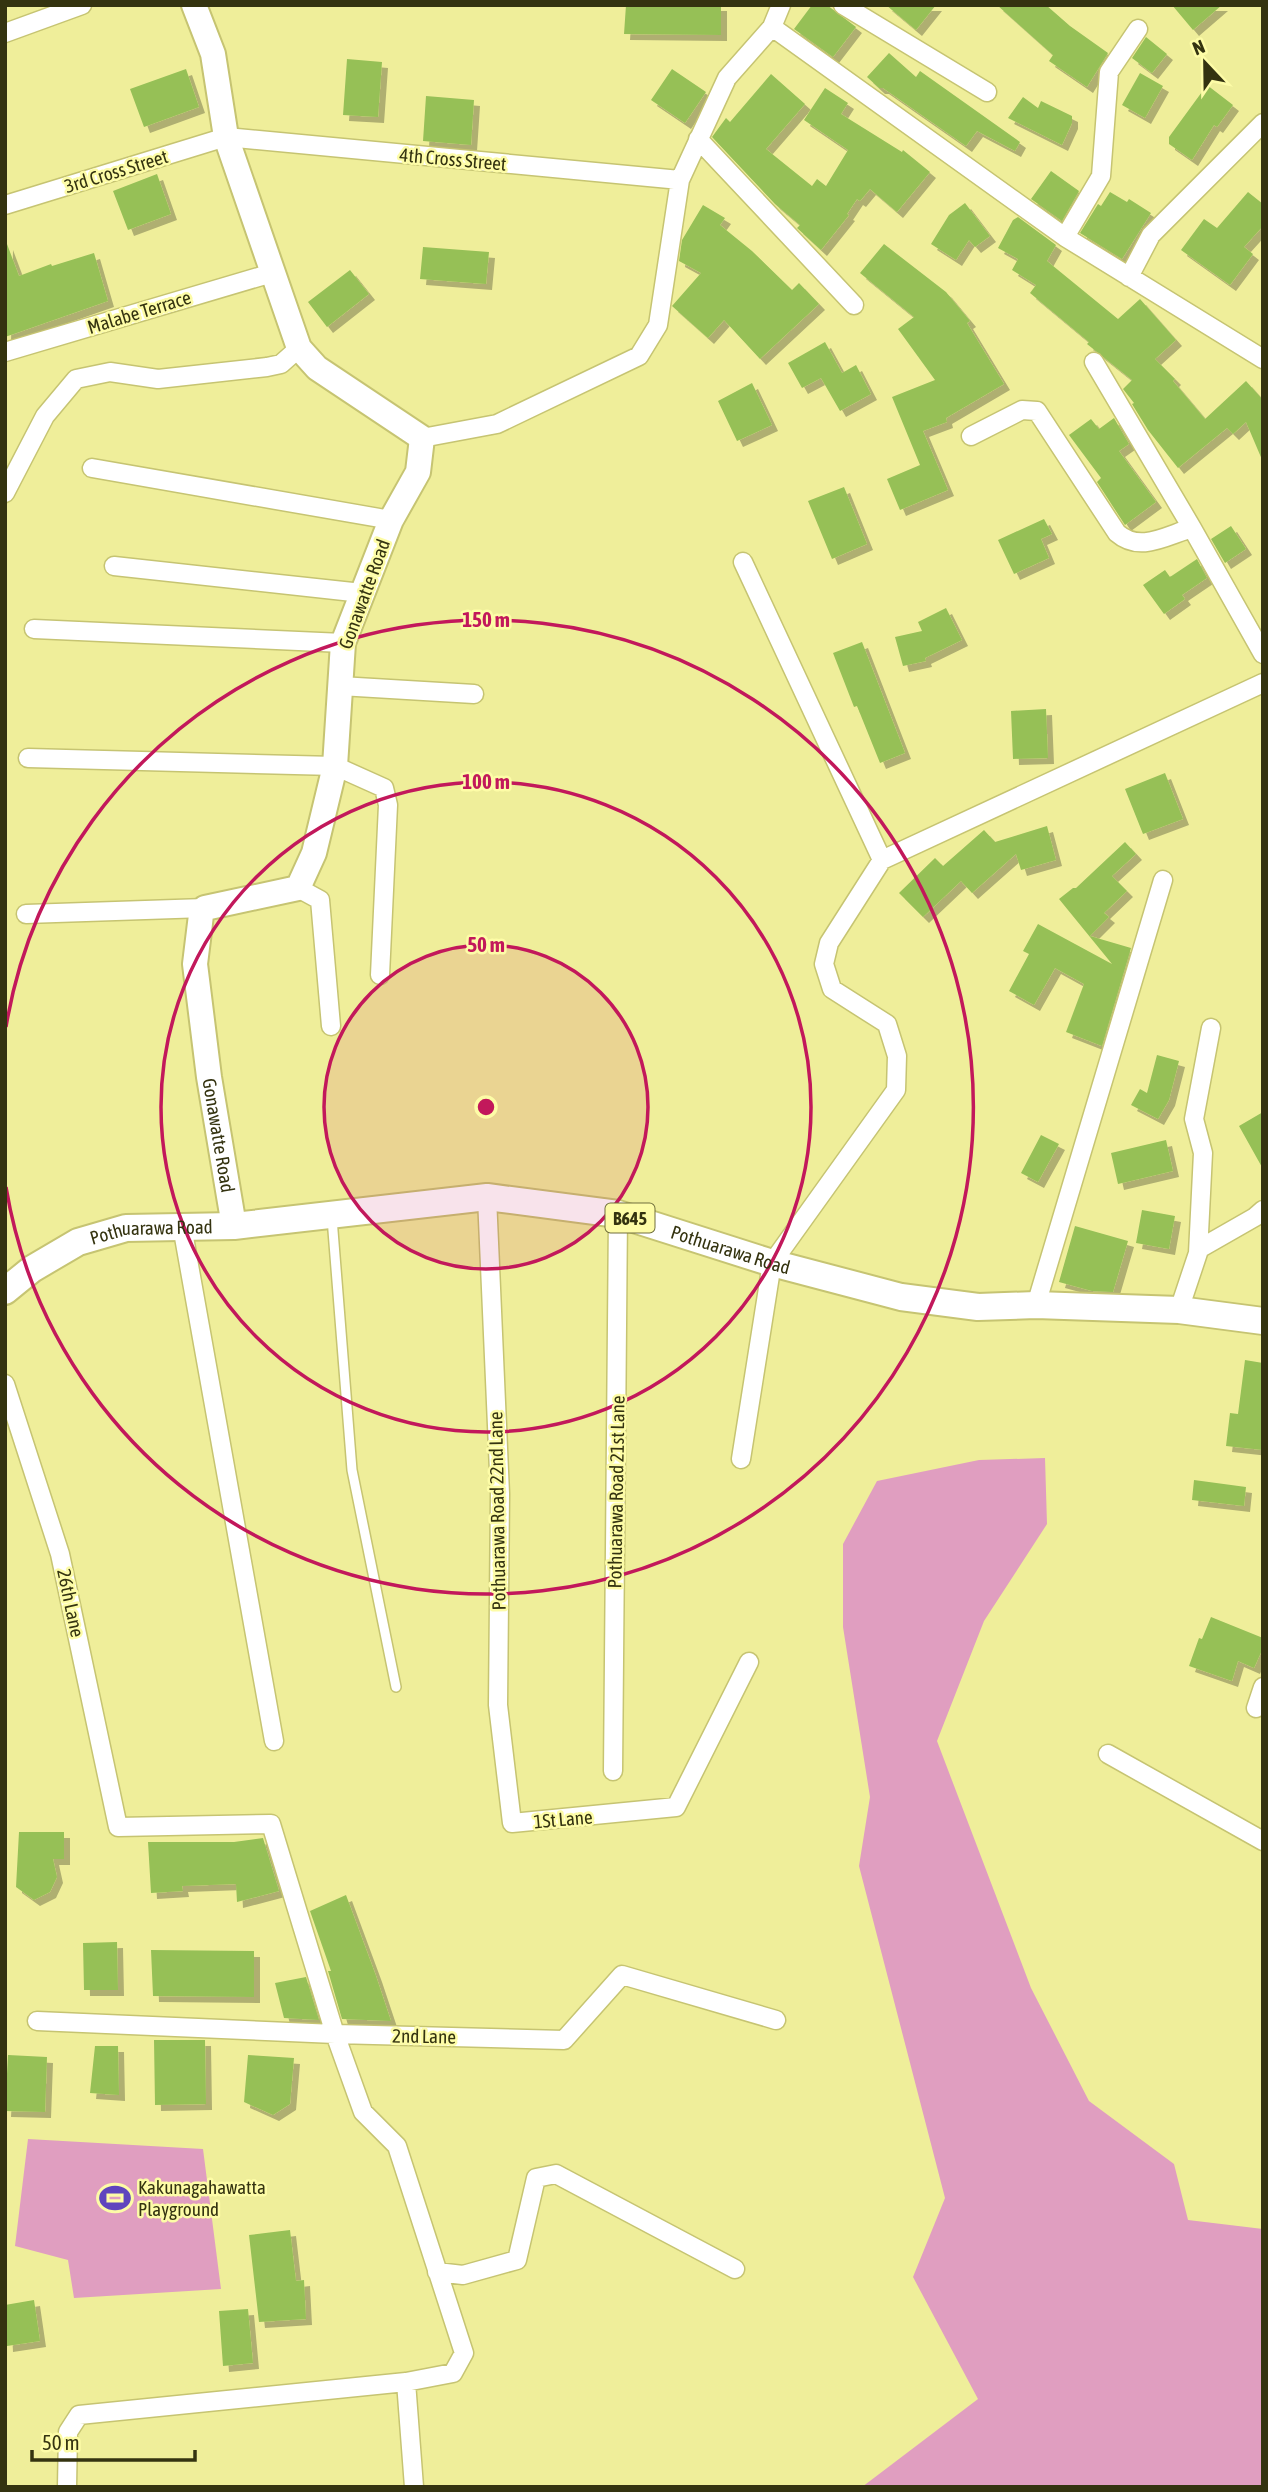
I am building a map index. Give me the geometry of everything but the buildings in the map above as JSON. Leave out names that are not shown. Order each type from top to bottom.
[{"type":"main road","name":"Pothuarawa Road","points":[[5,1292],[32,1269],[78,1242],[126,1228],[234,1226],[332,1217],[487,1197],[618,1214],[772,1263],[901,1297],[978,1307],[1036,1305],[1179,1310],[1263,1321]]},
{"type":"street","points":[[5,33],[82,5]]},
{"type":"street","points":[[194,5],[213,54],[226,137],[299,348],[317,368],[422,438],[497,424],[639,356],[658,325],[680,180],[727,78],[772,27],[781,5]]},
{"type":"street","points":[[843,5],[987,92]]},
{"type":"street","points":[[772,27],[1065,237],[1263,359]]},
{"type":"street","points":[[1065,237],[1101,176],[1109,72],[1138,29]]},
{"type":"street","points":[[1129,277],[1151,235],[1263,122]]},
{"type":"street","name":"4th Cross Street","points":[[226,137],[680,180]]},
{"type":"street","name":"3rd Cross Street","points":[[5,205],[226,137]]},
{"type":"street","points":[[698,139],[855,305]]},
{"type":"street","name":"Malabe Terrace","points":[[5,352],[272,273]]},
{"type":"street","points":[[5,493],[45,416],[76,379],[110,372],[159,379],[267,367],[281,365],[299,348]]},
{"type":"street","points":[[1094,362],[1263,654]]},
{"type":"street","points":[[971,436],[1022,411],[1037,411],[1117,533],[1127,542],[1140,545],[1192,528]]},
{"type":"street","name":"Gonawatte Road","points":[[299,888],[314,853],[335,766],[342,643],[391,520],[418,472],[422,438]]},
{"type":"street","points":[[92,468],[391,520]]},
{"type":"street","points":[[743,562],[882,860]]},
{"type":"street","points":[[114,566],[362,593]]},
{"type":"street","points":[[34,629],[342,643]]},
{"type":"street","points":[[741,1459],[772,1263],[895,1090],[897,1056],[887,1024],[832,989],[824,964],[829,943],[882,860],[1263,683]]},
{"type":"street","points":[[340,686],[474,694]]},
{"type":"street","points":[[29,758],[335,766],[384,788],[388,805],[380,975]]},
{"type":"street","points":[[1036,1305],[1163,880]]},
{"type":"street","points":[[26,914],[205,908],[299,888],[320,900],[331,1026]]},
{"type":"street","name":"Gonawatte Road","points":[[205,908],[201,915],[195,964],[209,1077],[234,1226]]},
{"type":"street","points":[[1179,1310],[1199,1249],[1203,1153],[1194,1119],[1211,1028]]},
{"type":"street","name":"Pothuarawa Road 22nd Lane","points":[[487,1197],[500,1494],[498,1705],[512,1823]]},
{"type":"street","points":[[1199,1249],[1263,1210]]},
{"type":"street","name":"Pothuarawa Road 21st Lane","points":[[613,1770],[618,1214]]},
{"type":"street","points":[[182,1226],[274,1741]]},
{"type":"street","name":"26th Lane","points":[[5,1384],[60,1554],[118,1827],[271,1824],[335,2034]]},
{"type":"street","name":"1St Lane","points":[[512,1823],[676,1808],[749,1662]]},
{"type":"street","points":[[1256,1708],[1263,1687]]},
{"type":"street","points":[[1108,1754],[1263,1841]]},
{"type":"street","name":"2nd Lane","points":[[37,2021],[335,2034],[564,2040],[622,1975],[776,2020]]},
{"type":"street","points":[[67,2487],[68,2432],[79,2415],[406,2382],[453,2373],[464,2353],[397,2146],[363,2112],[335,2034]]},
{"type":"street","points":[[437,2272],[463,2274],[517,2260],[536,2178],[556,2174],[735,2269]]},
{"type":"street","points":[[406,2382],[414,2487]]},
{"type":"lane","points":[[332,1217],[352,1470],[396,1687]]},
{"type":"shaded area","points":[[1045,1458],[1047,1524],[984,1621],[937,1741],[1031,1988],[1089,2101],[1174,2164],[1188,2220],[1263,2229],[1263,2487],[862,2487],[978,2399],[913,2277],[945,2198],[859,1866],[870,1797],[843,1627],[843,1544],[877,1481],[979,1460]]},
{"type":"shaded area","name":"Kakunagahawatta Playground","points":[[28,2139],[203,2149],[221,2289],[74,2298],[68,2260],[15,2246]]},
{"type":"place","name":"Kakunagahawatta Playground","points":[[115,2198]]}]
